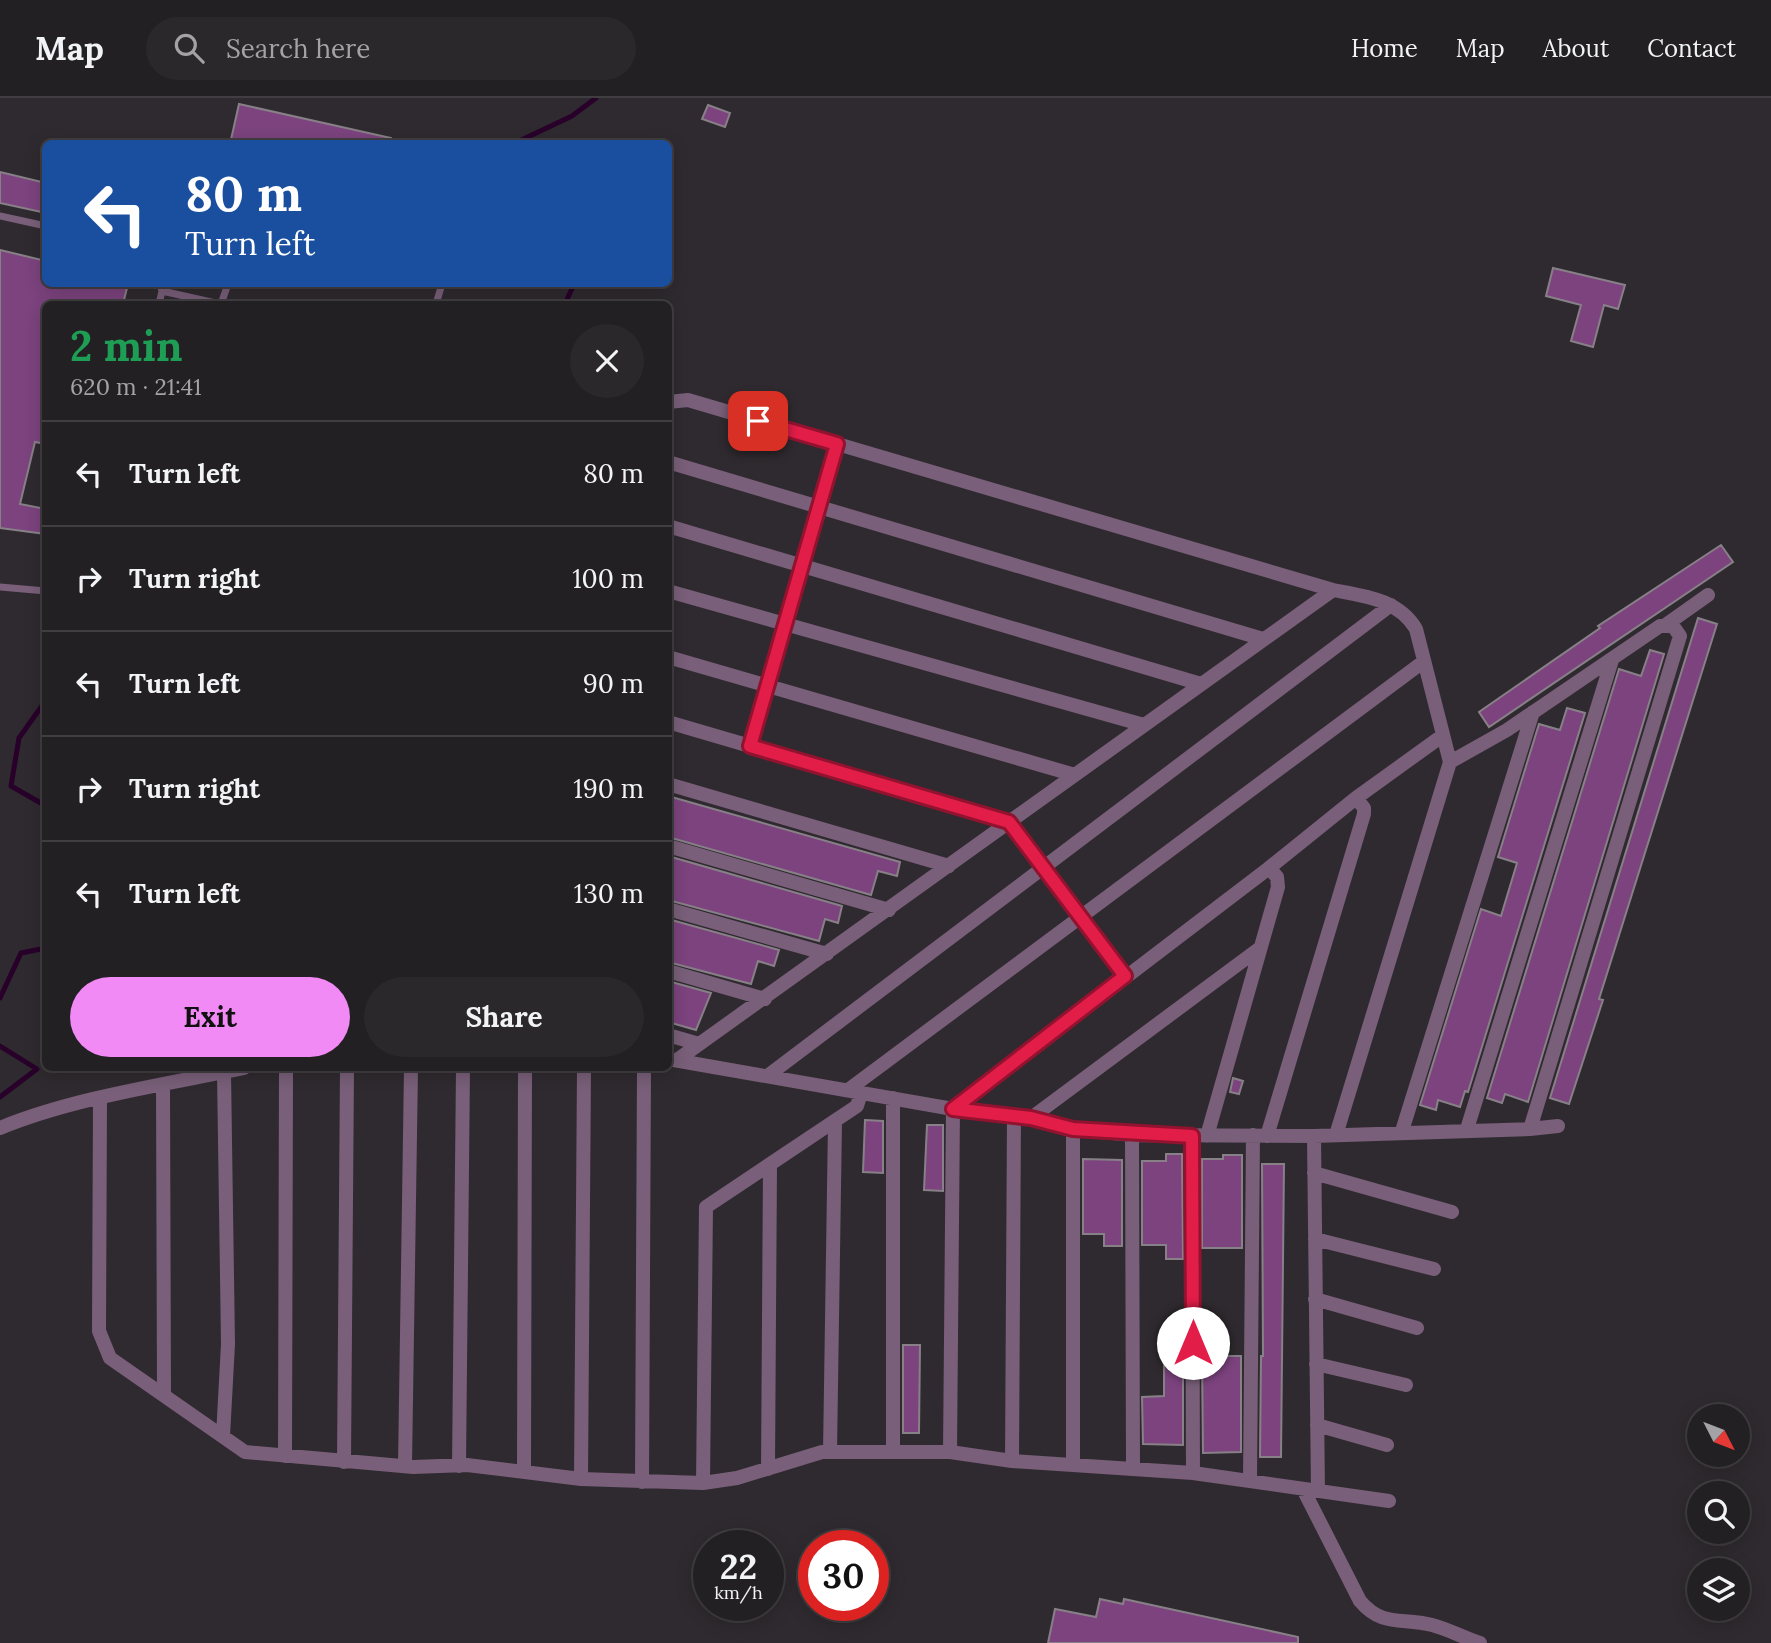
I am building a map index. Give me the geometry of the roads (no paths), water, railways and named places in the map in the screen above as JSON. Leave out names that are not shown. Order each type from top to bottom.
[{"type":"street","points":[[672,402],[688,400],[1333,590],[1380,599],[1405,615],[1416,629],[1450,762],[1336,1135]]},
{"type":"street","points":[[750,746],[837,444]]},
{"type":"street","points":[[672,463],[1264,639]]},
{"type":"street","points":[[672,527],[1201,684]]},
{"type":"street","points":[[673,1059],[765,999],[1333,590]]},
{"type":"street","points":[[672,592],[1144,725]]},
{"type":"street","points":[[1450,762],[1533,712],[1708,595]]},
{"type":"street","points":[[770,1074],[1391,605]]},
{"type":"street","points":[[1530,1129],[1678,650],[1678,630],[1667,624]]},
{"type":"street","points":[[672,658],[1075,775]]},
{"type":"street","points":[[1466,1129],[1612,660]]},
{"type":"street","points":[[855,1091],[1081,917],[1423,662]]},
{"type":"street","points":[[1402,1131],[1533,712]]},
{"type":"street","points":[[672,723],[1009,822],[1125,976]]},
{"type":"street","points":[[953,1109],[1269,868],[1356,798],[1442,736]]},
{"type":"street","points":[[672,785],[949,866]]},
{"type":"street","points":[[1250,1480],[1260,1136],[1364,814],[1364,808],[1356,798]]},
{"type":"street","points":[[672,846],[889,910]]},
{"type":"street","points":[[1193,1473],[1200,1136],[1278,887],[1277,877],[1269,868]]},
{"type":"street","points":[[672,910],[827,954]]},
{"type":"street","points":[[1031,1118],[1260,948]]},
{"type":"street","points":[[672,972],[765,999]]},
{"type":"street","points":[[672,1036],[699,1044]]},
{"type":"street","points":[[673,1059],[770,1074],[953,1109],[1031,1118],[1073,1129],[1132,1135],[1314,1136],[1558,1126]]},
{"type":"street","points":[[0,1128],[22,1119],[229,1071]]},
{"type":"street","points":[[285,1456],[286,1071]]},
{"type":"street","points":[[344,1462],[347,1071]]},
{"type":"street","points":[[405,1466],[411,1071]]},
{"type":"street","points":[[459,1466],[463,1071]]},
{"type":"street","points":[[524,1471],[525,1071]]},
{"type":"street","points":[[581,1479],[584,1071]]},
{"type":"street","points":[[642,1482],[644,1071]]},
{"type":"street","points":[[223,1436],[228,1344],[224,1072]]},
{"type":"street","points":[[163,1085],[164,1395]]},
{"type":"street","points":[[702,1483],[706,1207],[858,1106],[855,1091]]},
{"type":"street","points":[[893,1098],[894,1452]]},
{"type":"street","points":[[100,1100],[99,1331],[110,1358],[245,1452],[344,1462],[524,1471],[581,1479],[702,1483],[737,1478],[830,1452],[950,1451],[1012,1461],[1193,1473],[1389,1501]]},
{"type":"street","points":[[950,1451],[953,1109]]},
{"type":"street","points":[[1012,1461],[1014,1116]]},
{"type":"street","points":[[830,1452],[835,1122]]},
{"type":"street","points":[[1073,1129],[1073,1465]]},
{"type":"street","points":[[1132,1135],[1133,1467]]},
{"type":"street","points":[[1314,1136],[1317,1425],[1310,1490],[1360,1601],[1372,1615],[1393,1621],[1432,1625],[1480,1643]]},
{"type":"street","points":[[768,1469],[770,1166]]},
{"type":"street","points":[[1314,1173],[1452,1212]]},
{"type":"street","points":[[1315,1239],[1434,1269]]},
{"type":"street","points":[[1315,1299],[1417,1328]]},
{"type":"street","points":[[1316,1364],[1406,1385]]},
{"type":"street","points":[[1317,1425],[1387,1445]]},
{"type":"lane","points":[[0,216],[42,225]]},
{"type":"lane","points":[[161,287],[210,301]]},
{"type":"lane","points":[[0,587],[42,591]]},
{"type":"waterway","points":[[521,140],[572,116],[596,98]]},
{"type":"waterway","points":[[566,301],[573,287]]},
{"type":"waterway","points":[[42,706],[19,738],[11,786],[42,804]]},
{"type":"waterway","points":[[0,998],[21,953],[42,949]]},
{"type":"waterway","points":[[0,1046],[37,1069],[0,1097]]}]
